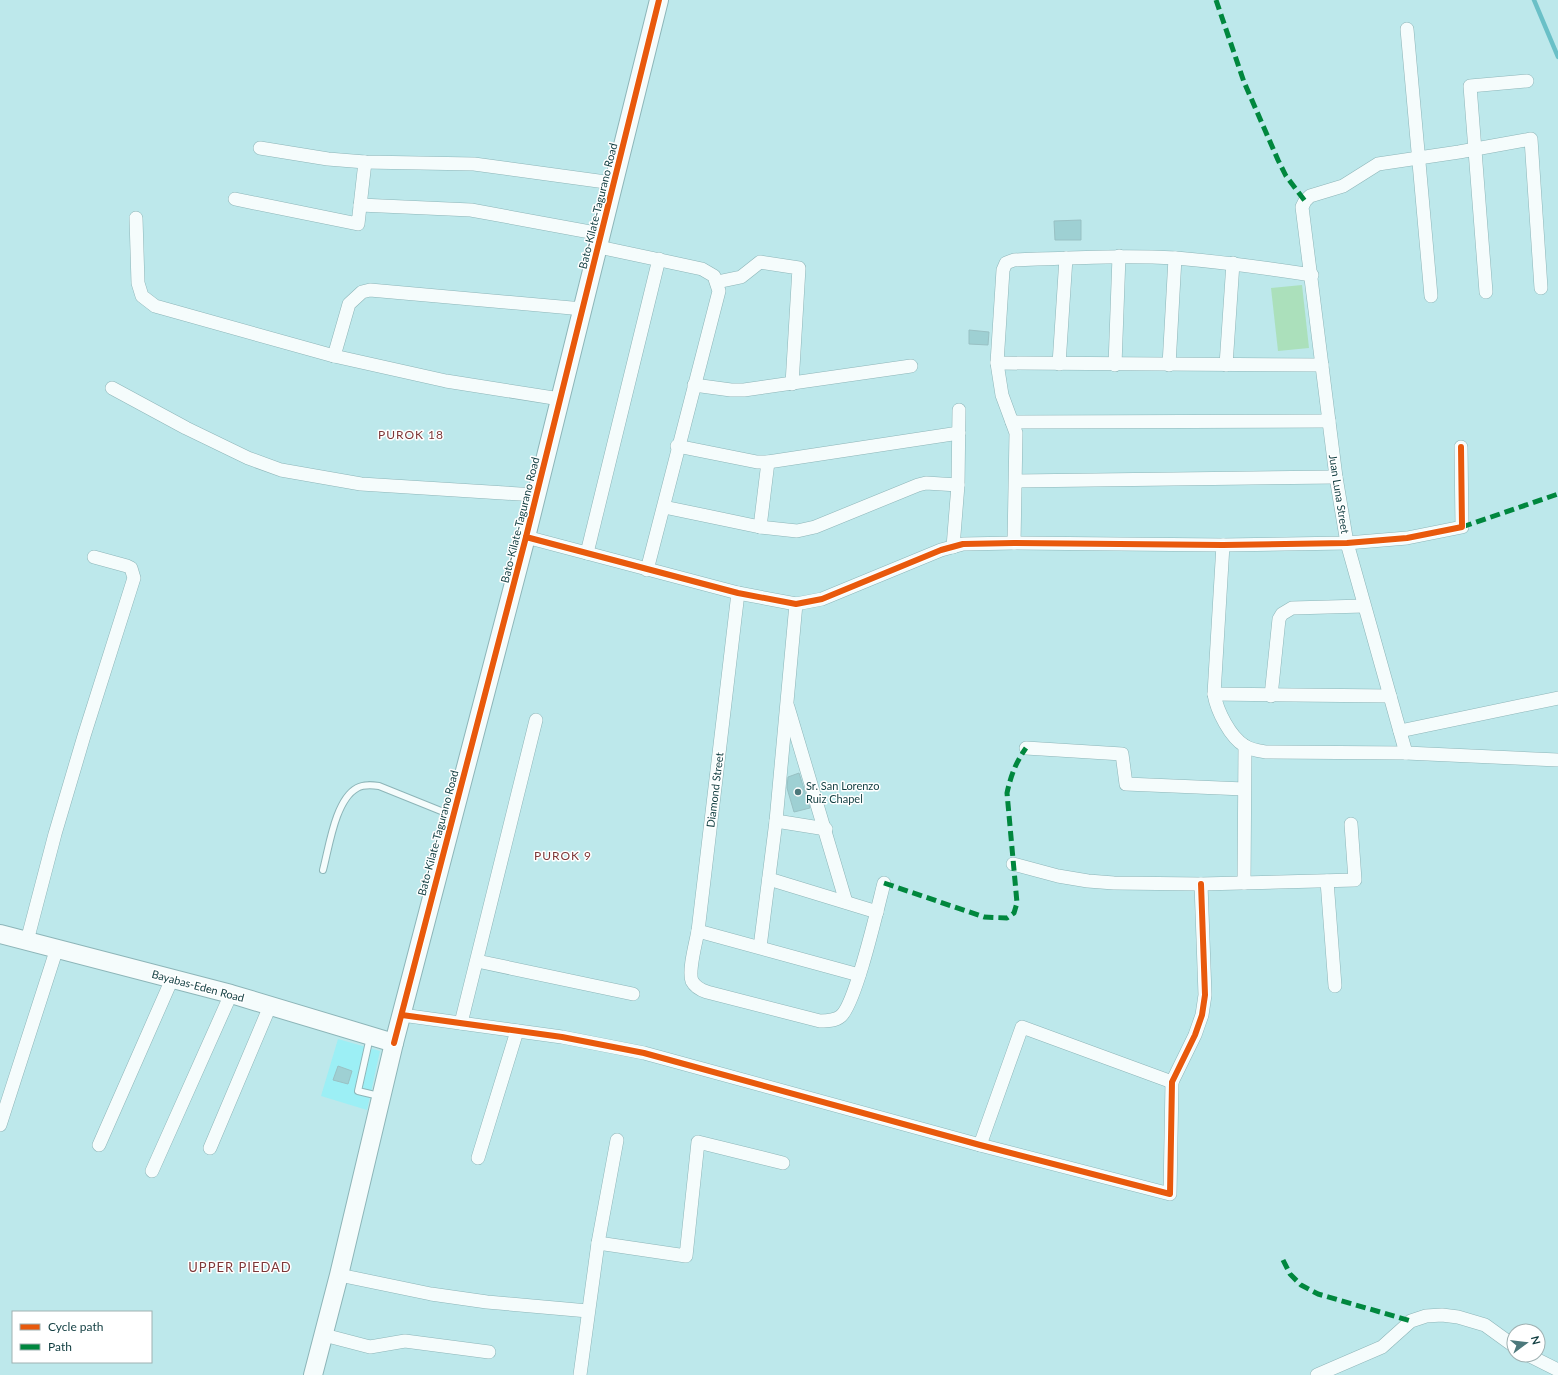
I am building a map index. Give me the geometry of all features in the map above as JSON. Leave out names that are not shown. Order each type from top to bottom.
[{"type":"street","name":"Bato-Kilate-Tagurano Road","points":[[313,1375],[339,1275],[394,1043],[526,537],[660,0]]},
{"type":"street","points":[[1407,29],[1431,296]]},
{"type":"street","points":[[1486,292],[1470,86],[1527,81]]},
{"type":"street","name":"Juan Luna Street","points":[[1406,753],[1347,543],[1336,477],[1312,275],[1302,207],[1310,196],[1343,186],[1378,164],[1531,139],[1541,288]]},
{"type":"street","points":[[260,148],[328,159],[365,162],[474,164],[614,183]]},
{"type":"street","points":[[235,199],[358,224],[365,162]]},
{"type":"street","points":[[360,205],[471,210],[600,240],[659,259],[702,269],[714,276],[717,282],[717,301],[678,446],[664,507],[647,570]]},
{"type":"street","points":[[136,218],[138,283],[142,296],[155,306],[334,356],[446,381],[560,399]]},
{"type":"street","points":[[1014,543],[1017,445],[1012,422],[1002,395],[997,363],[1003,266],[1006,263],[1014,260],[1119,256],[1175,258],[1312,275]]},
{"type":"street","points":[[1115,365],[1119,256]]},
{"type":"street","points":[[1058,364],[1066,258]]},
{"type":"street","points":[[1169,365],[1175,258]]},
{"type":"street","points":[[587,553],[659,259]]},
{"type":"street","points":[[717,282],[741,277],[760,262],[798,268],[792,384]]},
{"type":"street","points":[[1226,365],[1233,264]]},
{"type":"street","points":[[334,356],[349,304],[358,295],[370,290],[583,309]]},
{"type":"street","points":[[997,363],[1115,365],[1322,365]]},
{"type":"street","points":[[694,385],[731,390],[792,384],[911,366]]},
{"type":"street","points":[[112,388],[220,445],[248,458],[281,470],[361,484],[536,495]]},
{"type":"street","points":[[953,547],[958,485],[959,410]]},
{"type":"street","points":[[1012,422],[1329,421]]},
{"type":"street","points":[[678,446],[757,462],[768,462],[959,434]]},
{"type":"street","points":[[526,537],[738,593],[796,604],[822,599],[953,547],[976,543],[1223,545],[1347,543],[1407,538],[1462,527],[1461,447]]},
{"type":"street","points":[[760,527],[768,462]]},
{"type":"street","points":[[1016,481],[1336,477]]},
{"type":"street","points":[[664,507],[760,527],[797,531],[806,530],[918,485],[926,483],[958,485]]},
{"type":"street","points":[[1223,545],[1214,694],[1216,706],[1220,716],[1245,746],[1266,752],[1406,753],[1558,760]]},
{"type":"street","points":[[27,941],[55,834],[134,578],[131,568],[94,557]]},
{"type":"street","name":"Diamond Street","points":[[738,593],[698,931],[691,976],[696,985],[707,992],[820,1021],[828,1021],[841,1016],[846,1009],[859,975]]},
{"type":"street","points":[[760,947],[776,821],[796,604]]},
{"type":"street","points":[[1271,696],[1277,625],[1282,614],[1292,608],[1364,606]]},
{"type":"street","points":[[1214,694],[1271,696],[1390,696]]},
{"type":"street","points":[[1400,731],[1558,698]]},
{"type":"street","points":[[786,700],[826,829],[846,902]]},
{"type":"street","points":[[461,1023],[536,720]]},
{"type":"street","points":[[1244,883],[1245,746]]},
{"type":"street","points":[[1026,748],[1122,754],[1126,784],[1244,789]]},
{"type":"street","points":[[776,821],[826,829]]},
{"type":"street","points":[[1013,864],[1058,876],[1088,881],[1201,884],[1355,880],[1351,824]]},
{"type":"street","points":[[769,879],[876,912]]},
{"type":"street","points":[[1327,881],[1335,986]]},
{"type":"street","points":[[698,931],[859,975],[884,883]]},
{"type":"street","points":[[402,1015],[595,1042],[644,1053],[980,1145],[1170,1194],[1172,1082],[1202,1015],[1205,995],[1201,884]]},
{"type":"street","name":"Bayabas-Eden Road","points":[[0,934],[231,994],[394,1043]]},
{"type":"street","points":[[0,1125],[57,948]]},
{"type":"street","points":[[477,961],[632,994]]},
{"type":"street","points":[[98,1145],[172,979]]},
{"type":"street","points":[[152,1171],[231,994]]},
{"type":"street","points":[[210,1148],[270,1006]]},
{"type":"street","points":[[980,1145],[1022,1027],[1172,1082]]},
{"type":"street","points":[[478,1158],[517,1031]]},
{"type":"street","points":[[580,1375],[598,1243],[617,1140]]},
{"type":"street","points":[[598,1243],[686,1256],[698,1142],[783,1163]]},
{"type":"street","points":[[339,1275],[431,1294],[486,1302],[588,1311]]},
{"type":"street","points":[[1317,1375],[1382,1347],[1411,1322],[1426,1316],[1442,1315],[1458,1317],[1485,1325],[1506,1340]]},
{"type":"street","points":[[324,1335],[370,1347],[405,1342],[489,1352]]},
{"type":"street","points":[[1544,1363],[1558,1370]]},
{"type":"lane","points":[[323,870],[341,805],[358,788],[369,785],[379,786],[452,816]]},
{"type":"lane","points":[[370,1036],[358,1090],[381,1097]]},
{"type":"shaded area","points":[[338,1039],[380,1051],[367,1110],[321,1096]]},
{"type":"green space","points":[[1302,285],[1309,348],[1278,351],[1271,288]]},
{"type":"building","points":[[1081,220],[1081,240],[1055,240],[1054,221]]},
{"type":"building","points":[[969,330],[989,332],[988,345],[969,344]]},
{"type":"building","name":"Sr. San Lorenzo Ruiz Chapel","points":[[799,773],[810,808],[794,812],[787,788],[788,777]]},
{"type":"building","points":[[338,1066],[352,1071],[348,1084],[333,1080]]},
{"type":"waterway","points":[[1534,0],[1558,57]]},
{"type":"marked path","points":[[1216,0],[1244,82],[1278,160],[1286,176],[1305,201]]},
{"type":"marked path","points":[[1462,527],[1558,494]]},
{"type":"marked path","points":[[884,883],[984,917],[1007,918],[1014,913],[1017,903],[1007,793],[1014,769],[1026,748]]},
{"type":"marked path","points":[[1283,1260],[1290,1274],[1301,1285],[1318,1294],[1411,1321]]},
{"type":"cycle path","points":[[394,1043],[526,537],[659,0]]},
{"type":"cycle path","points":[[526,537],[738,593],[796,604],[822,599],[941,550],[963,544],[1223,545],[1347,543],[1407,538],[1462,527],[1461,447]]},
{"type":"cycle path","points":[[402,1015],[562,1037],[644,1053],[980,1145],[1170,1194],[1172,1082],[1195,1035],[1202,1015],[1205,995],[1201,884]]},
{"type":"place","name":"Sr. San Lorenzo Ruiz Chapel","points":[[798,792]]},
{"type":"district","name":"PUROK 18","points":[[411,435]]},
{"type":"district","name":"PUROK 9","points":[[563,856]]},
{"type":"district","name":"UPPER PIEDAD","points":[[240,1267]]}]
